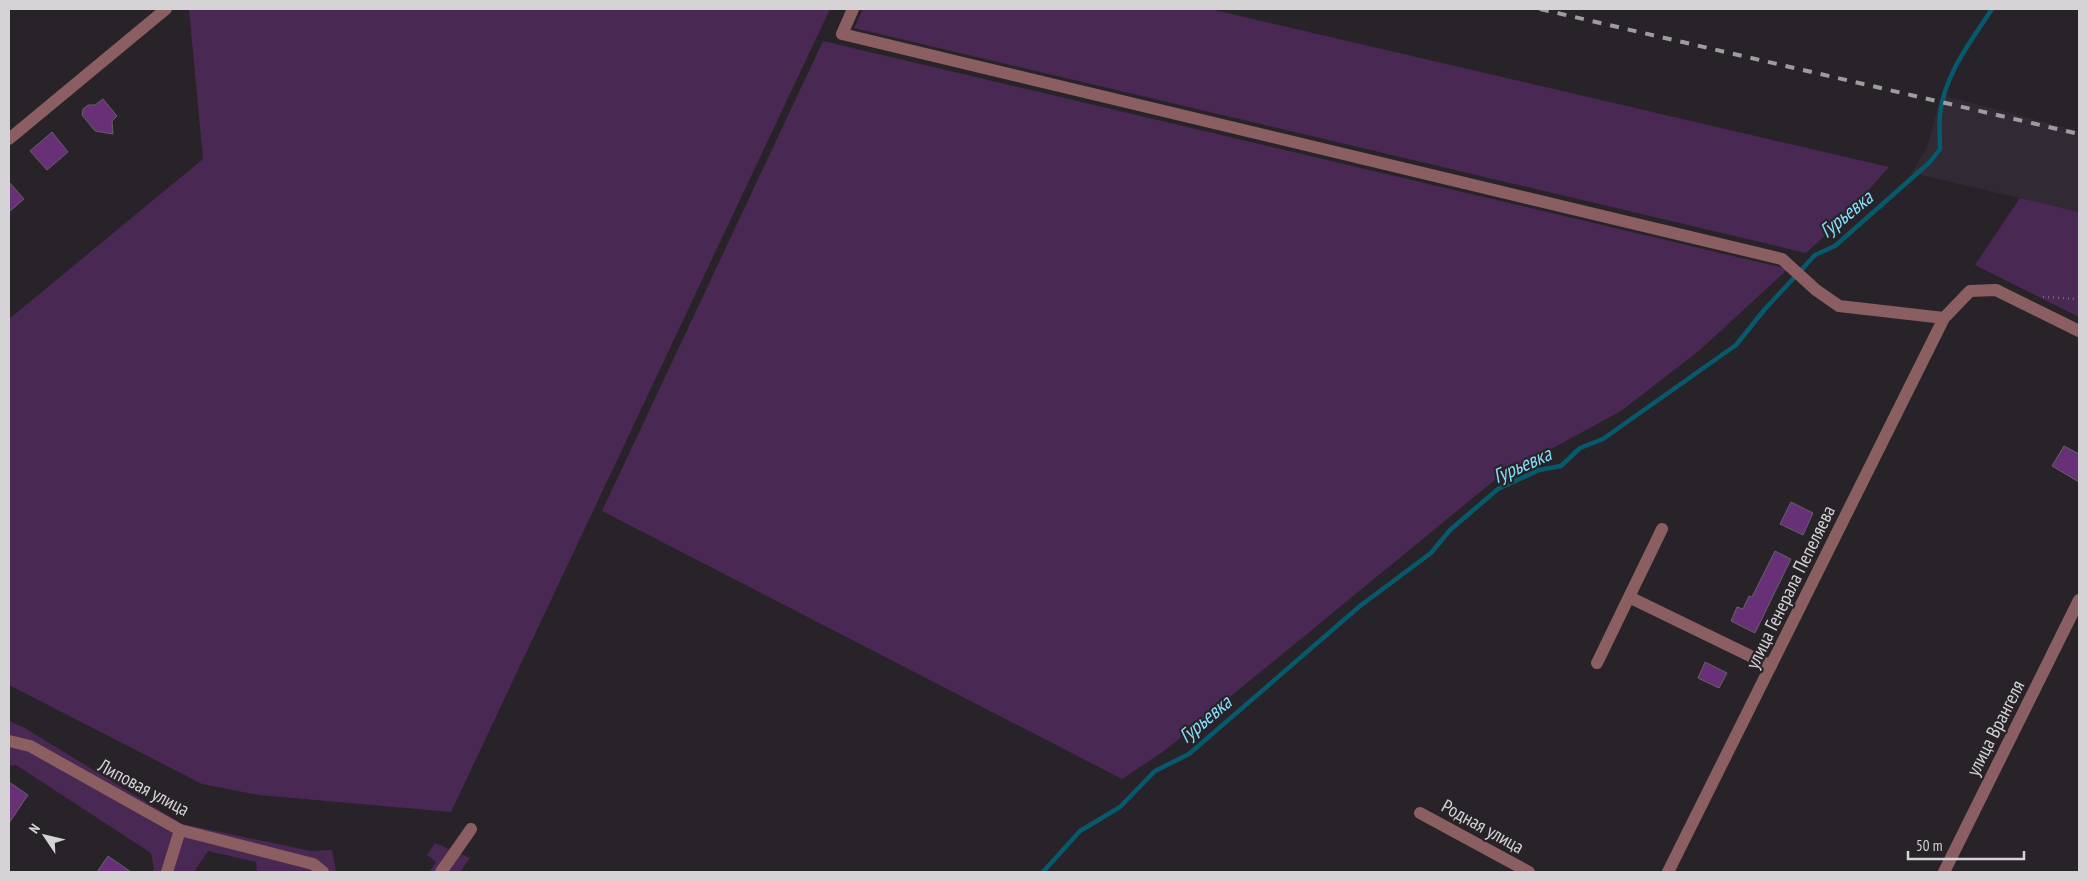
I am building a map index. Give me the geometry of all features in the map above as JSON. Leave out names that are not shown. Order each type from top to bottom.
[{"type":"street","points":[[9,139],[166,9]]},
{"type":"street","points":[[853,9],[842,34],[1782,259],[1816,290],[1839,306],[1944,318]]},
{"type":"street","name":"улица Генерала Пепеляева","points":[[1668,872],[1944,318],[1970,291],[1996,290],[2079,331]]},
{"type":"street","points":[[1597,663],[1662,529]]},
{"type":"street","points":[[1629,597],[1772,666]]},
{"type":"street","name":"улица Врангеля","points":[[1944,872],[2079,600]]},
{"type":"street","name":"Липовая улица","points":[[9,741],[30,746],[180,830],[313,864],[323,872]]},
{"type":"street","name":"Родная улица","points":[[1420,813],[1529,872]]},
{"type":"street","points":[[167,872],[180,830]]},
{"type":"street","points":[[442,872],[471,830]]},
{"type":"shaded area","points":[[189,9],[830,9],[451,812],[259,795],[202,784],[9,685],[9,319],[203,159]]},
{"type":"shaded area","points":[[863,9],[1210,9],[1889,167],[1842,220],[1806,253],[854,28]]},
{"type":"shaded area","points":[[823,41],[1788,269],[1700,350],[1621,411],[1496,479],[1164,751],[1122,779],[602,511]]},
{"type":"shaded area","points":[[1941,95],[2079,131],[2079,212],[1912,173],[1927,147]]},
{"type":"shaded area","points":[[2020,198],[2079,212],[2079,317],[1975,265]]},
{"type":"shaded area","points":[[9,721],[23,727],[182,824],[311,851],[332,850],[336,872],[257,872],[256,862],[208,851],[194,872],[152,872],[154,869],[151,853],[16,765],[9,766]]},
{"type":"shaded area","points":[[435,843],[470,858],[460,872],[429,872],[436,862],[427,855]]},
{"type":"building","points":[[103,99],[117,116],[112,121],[113,134],[95,131],[82,115],[83,109],[88,105],[95,105]]},
{"type":"building","points":[[52,132],[68,152],[47,170],[30,151]]},
{"type":"building","points":[[9,182],[24,199],[9,212]]},
{"type":"building","points":[[2064,446],[2079,454],[2079,482],[2052,466]]},
{"type":"building","points":[[1791,502],[1813,513],[1803,535],[1780,524]]},
{"type":"building","points":[[1775,551],[1791,559],[1755,633],[1731,621],[1737,607],[1743,609],[1749,596],[1752,597]]},
{"type":"building","points":[[1705,662],[1727,673],[1719,688],[1698,678]]},
{"type":"building","points":[[9,782],[28,795],[9,823]]},
{"type":"building","points":[[108,856],[131,872],[97,872]]},
{"type":"waterway","name":"Гурьевка","points":[[1043,872],[1080,831],[1120,807],[1155,771],[1189,754],[1360,606],[1431,553],[1450,530],[1498,489],[1539,470],[1561,466],[1580,448],[1603,439],[1736,345],[1765,309],[1815,255],[1835,246],[1930,162],[1940,149],[1940,115],[1947,86],[1967,46],[1992,9]]},
{"type":"railway","points":[[1540,9],[2079,134]]}]
